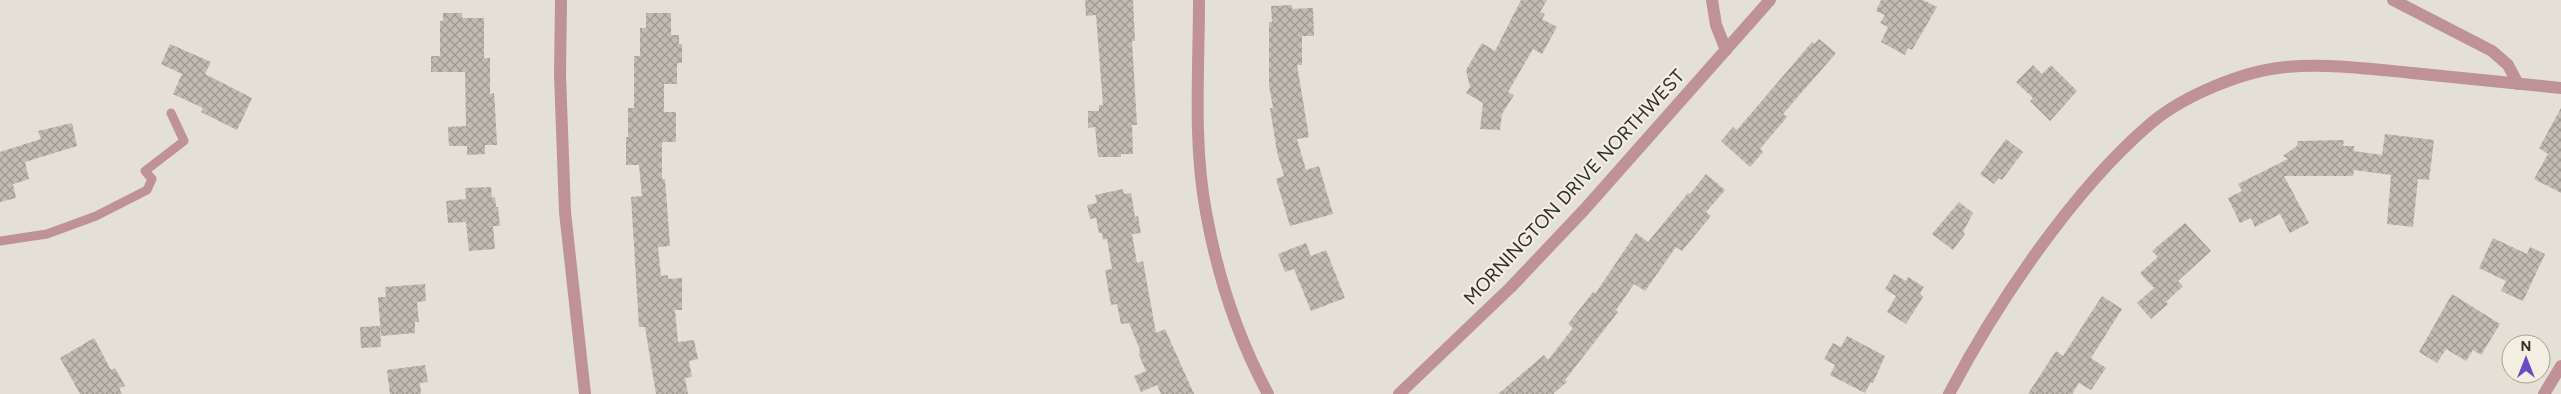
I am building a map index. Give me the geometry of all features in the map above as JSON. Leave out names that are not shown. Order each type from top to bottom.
[{"type":"street","points":[[561,0],[560,75],[565,212],[585,394]]},
{"type":"street","points":[[1199,0],[1199,130],[1206,211],[1236,323],[1268,394]]},
{"type":"street","points":[[1712,0],[1716,25],[1726,50]]},
{"type":"street","name":"MORNINGTON DRIVE NORTHWEST","points":[[1399,394],[1511,287],[1584,210],[1770,0]]},
{"type":"street","points":[[2393,0],[2492,50],[2508,65],[2518,84]]},
{"type":"street","points":[[1949,394],[1985,332],[2031,261],[2080,198],[2150,124],[2176,106],[2212,87],[2259,72],[2286,67],[2365,68],[2561,88]]},
{"type":"street","points":[[2544,394],[2561,366]]},
{"type":"lane","points":[[0,241],[47,234],[96,216],[147,190],[152,178],[145,171],[184,142],[171,113]]},
{"type":"building","points":[[1085,0],[1133,0],[1135,41],[1132,41],[1137,125],[1132,125],[1133,154],[1121,154],[1121,157],[1098,157],[1095,127],[1088,128],[1088,111],[1099,111],[1099,105],[1103,105],[1096,15],[1086,16]]},
{"type":"building","points":[[1521,0],[1547,0],[1540,12],[1545,14],[1542,19],[1557,27],[1542,54],[1533,49],[1508,92],[1514,95],[1502,114],[1500,130],[1480,129],[1483,103],[1466,93],[1470,87],[1466,70],[1482,43],[1495,51]]},
{"type":"building","points":[[1881,0],[1923,0],[1937,7],[1912,50],[1908,48],[1905,55],[1881,42],[1888,27],[1880,23],[1885,15],[1876,11]]},
{"type":"building","points":[[1292,5],[1292,9],[1313,8],[1314,36],[1302,36],[1302,65],[1297,65],[1309,137],[1297,139],[1306,170],[1319,166],[1333,214],[1290,226],[1276,179],[1284,176],[1277,152],[1270,108],[1273,108],[1269,85],[1269,22],[1272,22],[1271,6]]},
{"type":"building","points":[[443,13],[462,13],[462,18],[484,18],[484,58],[490,58],[490,94],[494,93],[497,145],[485,145],[485,154],[467,155],[467,146],[449,146],[448,127],[466,126],[465,72],[431,72],[431,56],[440,56],[440,21],[443,21]]},
{"type":"building","points":[[646,13],[671,13],[671,35],[679,35],[679,44],[682,44],[682,63],[677,63],[677,84],[664,84],[664,112],[676,112],[676,142],[662,142],[662,179],[665,179],[670,246],[658,247],[661,276],[668,275],[668,279],[682,278],[682,310],[675,310],[678,342],[694,340],[698,359],[689,361],[692,377],[685,378],[688,394],[656,394],[645,327],[639,327],[631,197],[642,196],[639,165],[626,165],[626,137],[628,137],[628,108],[634,108],[634,56],[640,56],[640,28],[646,28]]},
{"type":"building","points":[[1819,39],[1836,53],[1783,114],[1787,117],[1760,149],[1763,152],[1750,167],[1721,141],[1733,127],[1737,130],[1812,42],[1814,44]]},
{"type":"building","points":[[170,44],[211,62],[205,74],[252,98],[237,130],[201,112],[203,108],[173,94],[182,74],[161,64]]},
{"type":"building","points":[[2033,65],[2042,74],[2051,65],[2077,91],[2050,121],[2030,101],[2033,98],[2016,82]]},
{"type":"building","points":[[2561,108],[2561,193],[2534,179],[2548,154],[2539,148]]},
{"type":"building","points":[[72,123],[77,146],[25,162],[29,179],[13,184],[16,198],[0,202],[0,152],[41,139],[38,131]]},
{"type":"building","points":[[2385,134],[2434,140],[2429,180],[2418,179],[2413,227],[2387,224],[2391,175],[2354,170],[2353,176],[2284,176],[2309,223],[2290,233],[2280,214],[2255,227],[2251,218],[2240,223],[2228,198],[2242,191],[2238,184],[2288,159],[2283,156],[2297,146],[2298,141],[2344,140],[2343,146],[2354,146],[2354,151],[2382,155]]},
{"type":"building","points":[[2006,139],[2023,152],[2002,180],[1999,178],[1994,184],[1980,174]]},
{"type":"building","points":[[1706,174],[1725,190],[1706,212],[1711,216],[1682,251],[1676,247],[1645,291],[1634,284],[1616,310],[1618,312],[1565,380],[1567,382],[1553,394],[1498,394],[1544,355],[1548,360],[1573,328],[1568,324],[1593,292],[1595,294],[1636,233],[1648,242]]},
{"type":"building","points":[[491,187],[492,198],[495,197],[496,207],[498,207],[500,226],[493,226],[495,249],[469,251],[466,222],[448,223],[446,201],[466,199],[465,188]]},
{"type":"building","points":[[1123,189],[1124,194],[1131,193],[1135,217],[1138,216],[1141,233],[1132,234],[1137,263],[1143,261],[1156,333],[1165,329],[1194,394],[1161,394],[1157,385],[1141,392],[1134,376],[1146,371],[1129,323],[1121,324],[1117,304],[1111,305],[1105,270],[1112,269],[1107,239],[1103,240],[1102,233],[1099,233],[1096,218],[1090,219],[1087,205],[1097,203],[1095,195]]},
{"type":"building","points":[[1959,202],[1973,213],[1963,232],[1965,234],[1953,250],[1932,234]]},
{"type":"building","points":[[2185,223],[2211,251],[2178,281],[2183,286],[2166,302],[2168,304],[2151,319],[2137,303],[2154,288],[2140,273],[2158,257],[2152,251]]},
{"type":"building","points":[[2493,238],[2527,254],[2530,247],[2545,254],[2523,301],[2501,291],[2506,281],[2479,268]]},
{"type":"building","points":[[1306,243],[1311,256],[1326,250],[1345,298],[1311,311],[1294,269],[1285,272],[1278,254]]},
{"type":"building","points":[[1894,274],[1906,281],[1908,277],[1924,287],[1920,293],[1923,297],[1906,324],[1887,312],[1896,296],[1885,289]]},
{"type":"building","points":[[425,284],[426,301],[417,302],[419,322],[415,322],[415,333],[381,336],[378,297],[386,297],[385,287]]},
{"type":"building","points":[[2452,294],[2500,324],[2481,355],[2473,350],[2466,361],[2446,349],[2437,363],[2419,352]]},
{"type":"building","points":[[2102,296],[2122,309],[2091,358],[2106,368],[2091,390],[2079,383],[2072,394],[2028,394],[2056,351],[2063,356]]},
{"type":"building","points":[[380,326],[381,347],[361,348],[360,327]]},
{"type":"building","points":[[1847,336],[1885,356],[1873,383],[1871,382],[1865,393],[1830,375],[1835,365],[1824,359],[1833,343],[1841,347]]},
{"type":"building","points":[[94,338],[111,370],[115,368],[125,386],[119,388],[122,394],[80,394],[60,358]]},
{"type":"building","points":[[425,365],[428,382],[420,383],[421,394],[390,394],[387,370]]}]
